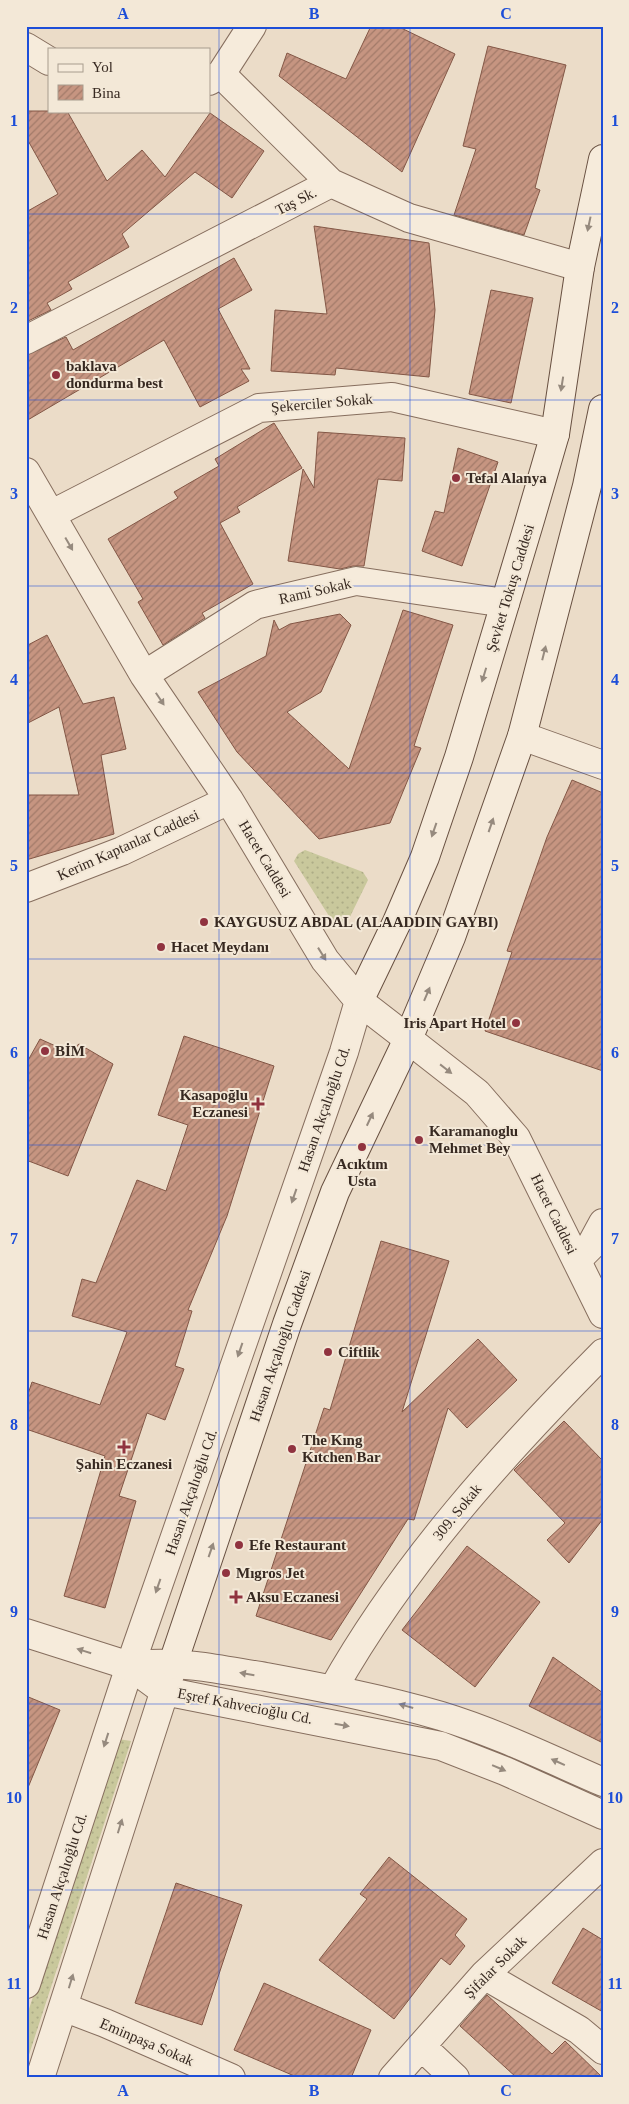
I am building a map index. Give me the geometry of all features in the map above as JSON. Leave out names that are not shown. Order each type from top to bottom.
[{"type":"street","points":[[252,26],[215,77],[331,183]]},
{"type":"street","points":[[26,47],[48,60]]},
{"type":"street","name":"Şevket Tokuş Caddesi","points":[[359,1001],[397,922],[424,857],[459,757],[554,434],[580,267],[603,159]]},
{"type":"street","name":"Taş Sk.","points":[[26,340],[331,183],[409,218],[580,267]]},
{"type":"street","name":"Şekerciler Sokak","points":[[52,514],[259,408],[392,397],[554,434]]},
{"type":"street","points":[[408,1038],[452,937],[522,736],[595,489],[603,409]]},
{"type":"street","name":"Hacet Caddesi","points":[[26,472],[144,675],[229,800],[325,960],[359,1001],[477,1093],[516,1138],[603,1314]]},
{"type":"street","name":"Rami Sokak","points":[[144,675],[255,605],[356,581],[505,603]]},
{"type":"street","points":[[522,736],[603,765]]},
{"type":"street","name":"Kerim Kaptanlar Caddesi","points":[[26,888],[122,851],[229,800]]},
{"type":"street","name":"Hasan Akçalıoğlu Cd.","points":[[26,1984],[35,1931],[130,1666],[344,1052],[359,1001]]},
{"type":"street","name":"Hasan Akçalıoğlu Caddesi","points":[[173,1663],[287,1324],[335,1192],[408,1038]]},
{"type":"street","points":[[577,1260],[590,1247],[603,1223]]},
{"type":"street","name":"309. Sokak","points":[[333,1689],[354,1652],[454,1512],[539,1418],[603,1354]]},
{"type":"street","points":[[26,1633],[130,1666]]},
{"type":"street","points":[[40,2078],[173,1663]]},
{"type":"street","name":"Eşref Kahvecioğlu Cd.","points":[[130,1666],[173,1663],[333,1689],[442,1717],[507,1740],[603,1782]]},
{"type":"street","name":"Eşref Kahvecioğlu Cd.","points":[[130,1666],[164,1691],[441,1746],[505,1771],[603,1815]]},
{"type":"street","name":"Şifalar Sokak","points":[[393,2078],[484,1975],[603,1863]]},
{"type":"street","points":[[484,1975],[579,2030],[603,2050]]},
{"type":"street","name":"Eminpaşa Sokak","points":[[63,2007],[106,2023],[231,2078]]},
{"type":"street","points":[[421,2046],[455,2078]]},
{"type":"green space","points":[[305,850],[363,872],[368,880],[345,927],[336,927],[294,861],[298,854]]},
{"type":"green space","points":[[118,1739],[131,1741],[26,2064],[26,2018]]},
{"type":"building","points":[[371,26],[397,26],[455,54],[402,172],[279,76],[287,53],[346,79]]},
{"type":"building","points":[[488,46],[566,65],[535,188],[540,190],[524,235],[454,215],[476,149],[463,146]]},
{"type":"building","points":[[26,111],[68,112],[107,181],[142,150],[165,177],[210,113],[264,151],[232,198],[195,172],[122,234],[129,247],[68,282],[72,289],[47,303],[51,310],[26,322],[26,212],[58,194],[26,137]]},
{"type":"building","points":[[314,226],[429,243],[435,310],[429,377],[336,368],[335,375],[271,371],[275,310],[327,314]]},
{"type":"building","points":[[234,258],[252,290],[218,309],[250,369],[241,369],[249,381],[200,407],[164,340],[26,421],[26,355],[66,337],[73,350]]},
{"type":"building","points":[[491,290],[533,298],[511,403],[469,394]]},
{"type":"building","points":[[274,423],[302,468],[237,507],[240,512],[220,523],[253,584],[202,613],[205,618],[163,645],[138,602],[143,599],[108,539],[178,498],[174,492],[219,466],[215,459]]},
{"type":"building","points":[[318,432],[405,438],[402,481],[378,479],[364,566],[340,569],[288,561],[303,469],[314,488]]},
{"type":"building","points":[[458,448],[498,462],[462,566],[422,551],[435,511],[444,513]]},
{"type":"building","points":[[403,610],[453,625],[414,746],[421,748],[390,823],[319,839],[237,752],[198,692],[266,656],[274,620],[279,630],[290,624],[340,614],[351,625],[321,692],[287,712],[349,769]]},
{"type":"building","points":[[47,635],[83,704],[114,697],[126,749],[101,755],[114,834],[26,860],[26,795],[79,795],[59,707],[26,724],[26,646]]},
{"type":"building","points":[[572,780],[603,793],[603,1071],[485,1031],[512,952],[507,951],[547,837]]},
{"type":"building","points":[[184,1036],[274,1066],[227,1216],[188,1310],[192,1311],[175,1366],[184,1369],[165,1420],[147,1413],[119,1496],[136,1501],[105,1608],[64,1596],[105,1456],[26,1429],[26,1400],[32,1382],[100,1405],[127,1332],[72,1316],[82,1279],[96,1283],[137,1180],[166,1191],[188,1125],[158,1115]]},
{"type":"building","points":[[40,1039],[69,1052],[79,1044],[113,1064],[68,1176],[26,1160],[26,1064]]},
{"type":"building","points":[[381,1241],[449,1261],[402,1412],[478,1339],[517,1380],[467,1428],[448,1408],[414,1520],[408,1519],[331,1640],[256,1616],[324,1408],[330,1410]]},
{"type":"building","points":[[564,1421],[603,1461],[603,1519],[569,1563],[547,1540],[565,1523],[514,1470]]},
{"type":"building","points":[[467,1546],[540,1602],[475,1687],[402,1630]]},
{"type":"building","points":[[553,1657],[603,1693],[603,1743],[529,1706]]},
{"type":"building","points":[[26,1696],[60,1710],[27,1790],[26,1790]]},
{"type":"building","points":[[389,1857],[467,1919],[455,1935],[465,1946],[450,1965],[441,1958],[394,2019],[319,1960],[367,1899],[360,1894]]},
{"type":"building","points":[[176,1883],[242,1905],[202,2025],[135,2003]]},
{"type":"building","points":[[583,1928],[603,1940],[603,2012],[552,1983]]},
{"type":"building","points":[[264,1983],[371,2030],[351,2078],[299,2078],[234,2050]]},
{"type":"building","points":[[487,1995],[552,2054],[565,2041],[603,2078],[517,2078],[460,2026]]},
{"type":"place","name":"baklava dondurma best","points":[[56,375]]},
{"type":"place","name":"Tefal Alanya","points":[[456,478]]},
{"type":"place","name":"KAYGUSUZ ABDAL (ALAADDIN GAYBI)","points":[[204,922]]},
{"type":"place","name":"Hacet Meydanı","points":[[161,947]]},
{"type":"place","name":"Iris Apart Hotel","points":[[516,1023]]},
{"type":"place","name":"BİM","points":[[45,1051]]},
{"type":"place","name":"Kasapoğlu Eczanesi","points":[[258,1104]]},
{"type":"place","name":"Karamanoglu Mehmet Bey","points":[[419,1140]]},
{"type":"place","name":"Acıktım Usta","points":[[362,1147]]},
{"type":"place","name":"Ciftlik","points":[[328,1352]]},
{"type":"place","name":"Şahin Eczanesi","points":[[124,1447]]},
{"type":"place","name":"The Kıng Kıtchen Bar","points":[[292,1449]]},
{"type":"place","name":"Efe Restaurant","points":[[239,1545]]},
{"type":"place","name":"Mıgros Jet","points":[[226,1573]]},
{"type":"place","name":"Aksu Eczanesi","points":[[236,1597]]}]
